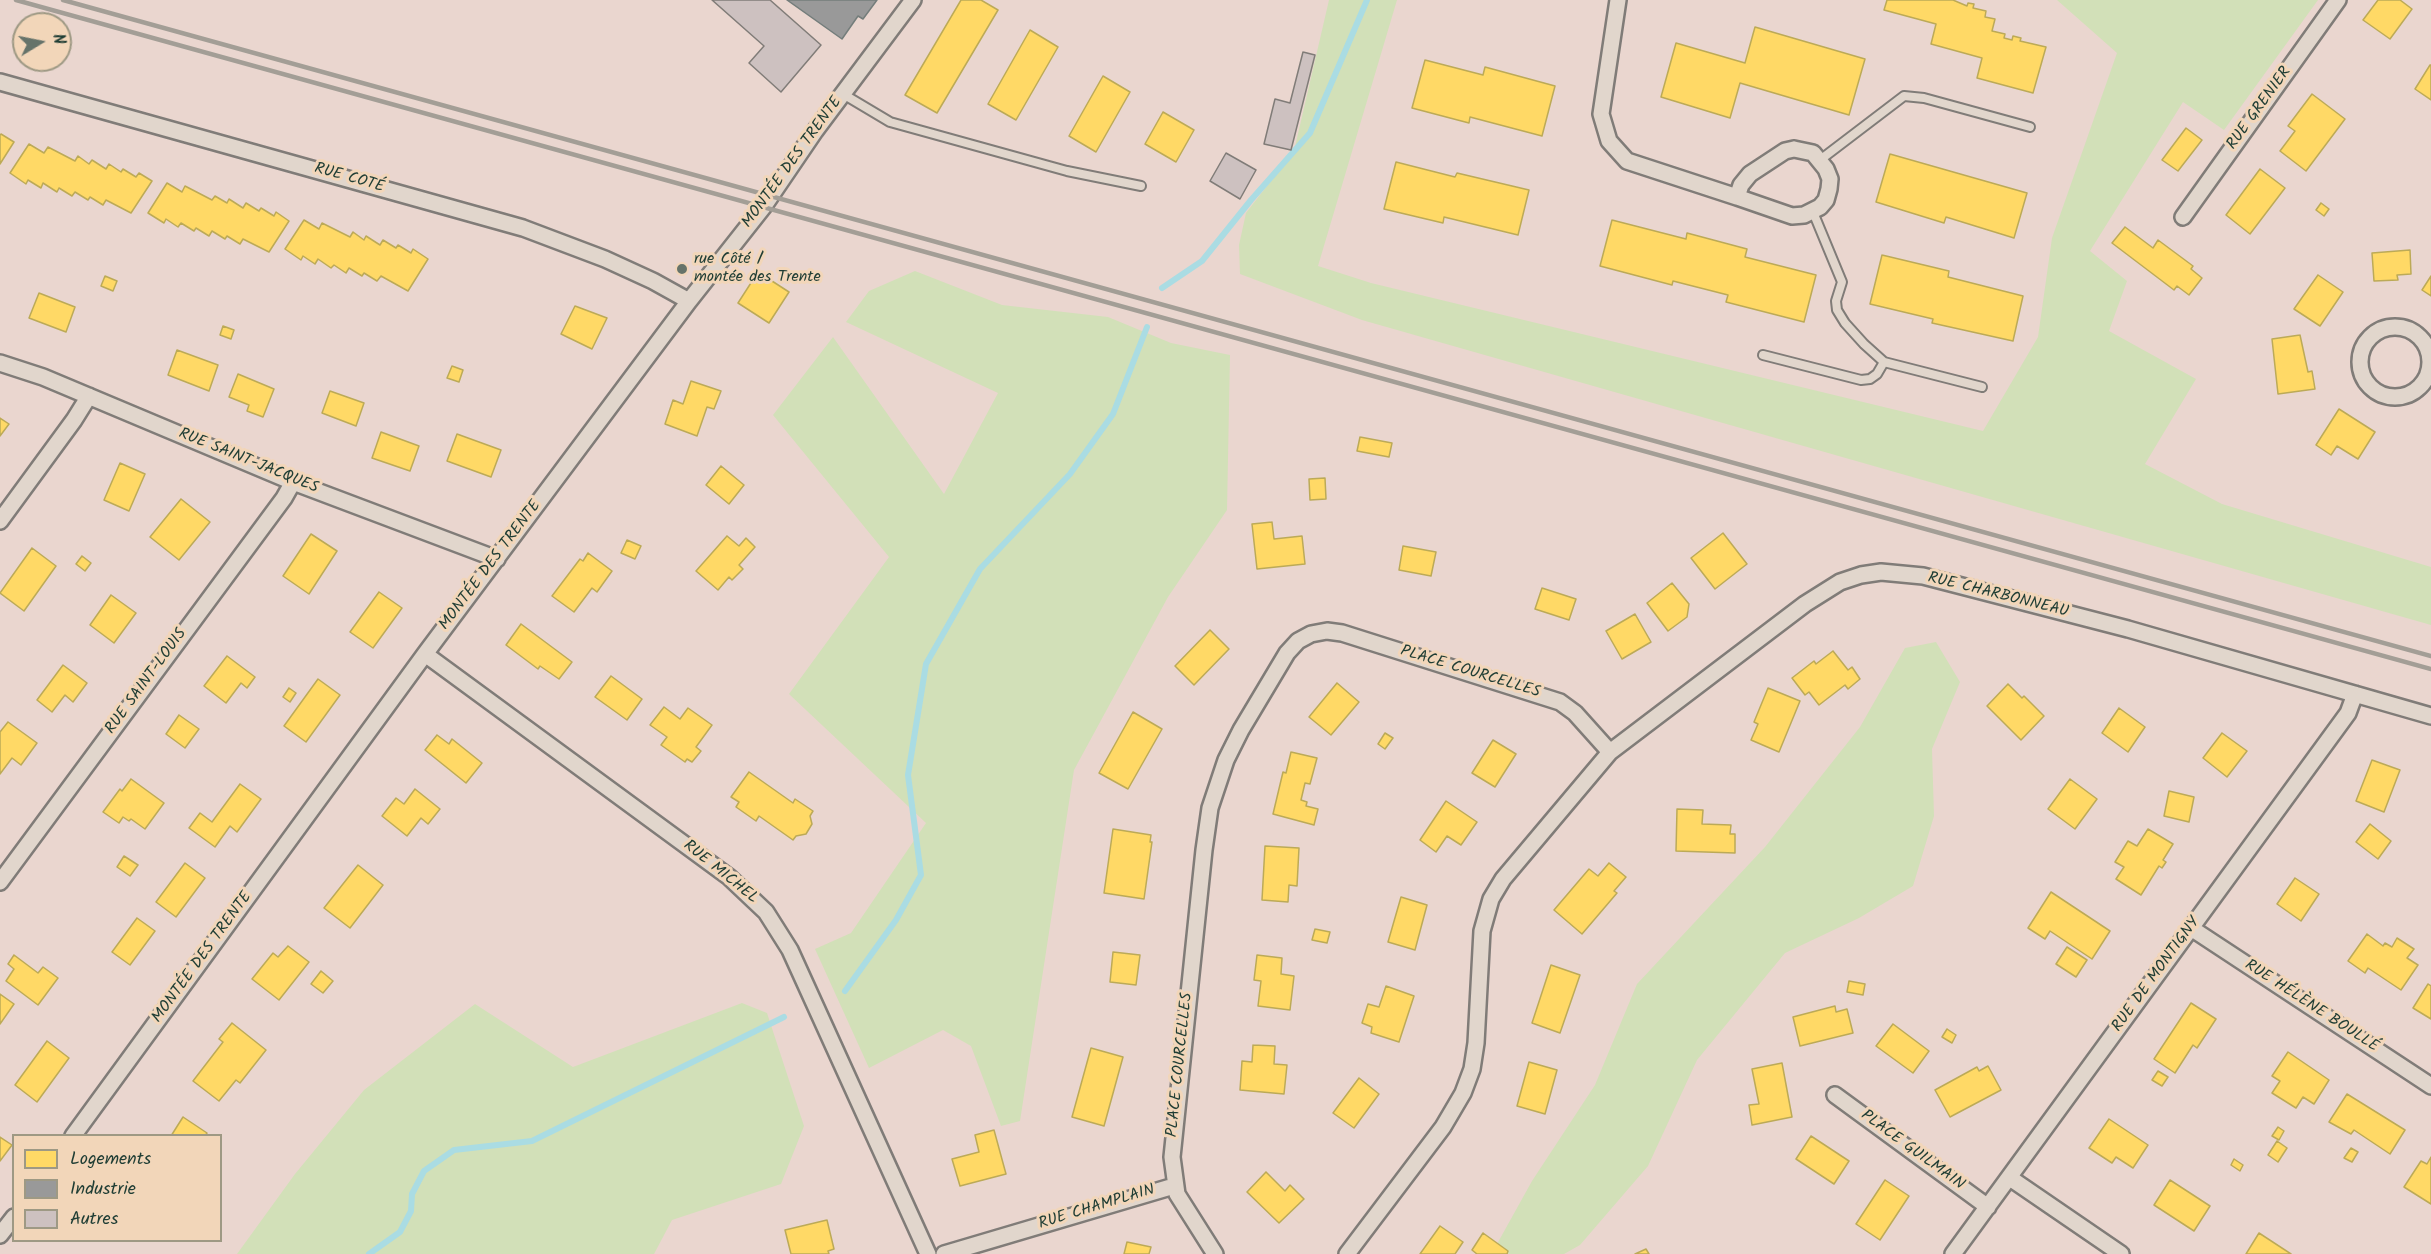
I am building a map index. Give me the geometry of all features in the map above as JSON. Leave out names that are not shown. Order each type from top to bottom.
[{"type":"street","name":"MONTÉE DES TRENTE","points":[[74,1134],[425,654],[689,301],[764,206],[913,0]]},
{"type":"street","points":[[1618,0],[1601,114],[1609,141],[1617,153],[1634,164],[1792,216],[1813,212],[1826,200],[1830,179],[1820,160],[1813,153],[1794,148],[1785,151],[1750,174],[1741,185],[1737,197]]},
{"type":"street","name":"RUE GRENIER","points":[[2182,217],[2338,0]]},
{"type":"street","name":"RUE COTÉ","points":[[0,82],[523,228],[605,259],[689,301]]},
{"type":"street","points":[[2386,328],[2404,328],[2415,333],[2424,342],[2431,365],[2421,386],[2413,393],[2391,398],[2380,395],[2363,379],[2360,357],[2363,345],[2371,336],[2386,328]]},
{"type":"street","name":"RUE SAINT-JACQUES","points":[[0,363],[89,396],[293,482],[497,559]]},
{"type":"street","points":[[0,520],[74,420],[89,396]]},
{"type":"street","name":"RUE SAINT-LOUIS","points":[[0,882],[284,498],[293,482]]},
{"type":"street","name":"RUE CHARBONNEAU","points":[[1610,752],[1818,595],[1851,578],[1881,572],[1923,576],[1986,591],[2431,716]]},
{"type":"street","name":"PLACE COURCELLES","points":[[1174,1186],[1172,1157],[1210,808],[1233,745],[1277,668],[1292,647],[1311,634],[1335,632],[1554,700],[1575,713],[1610,752]]},
{"type":"street","name":"RUE MICHEL","points":[[425,654],[729,877],[766,912],[790,950],[928,1254]]},
{"type":"street","name":"RUE DE MONTIGNY","points":[[1953,1254],[2348,713],[2355,693]]},
{"type":"street","points":[[1347,1254],[1443,1127],[1463,1094],[1472,1069],[1476,1043],[1482,931],[1487,909],[1496,889],[1610,752]]},
{"type":"street","name":"RUE HÉLÈNE BOULLÉ","points":[[2191,928],[2431,1086]]},
{"type":"street","name":"PLACE GUILMAIN","points":[[1835,1095],[1988,1207]]},
{"type":"street","points":[[2010,1178],[2121,1254]]},
{"type":"street","name":"RUE CHAMPLAIN","points":[[944,1254],[1174,1186],[1181,1202],[1215,1254]]},
{"type":"street","points":[[0,1235],[12,1219]]},
{"type":"lane","points":[[843,94],[890,122],[1067,171],[1141,186]]},
{"type":"lane","points":[[1820,160],[1904,96],[1924,98],[2030,127]]},
{"type":"lane","points":[[1813,212],[1842,282],[1836,301],[1837,310],[1845,323],[1884,362],[1982,387]]},
{"type":"lane","points":[[1763,355],[1861,380],[1870,379],[1877,374],[1884,362]]},
{"type":"green space","points":[[1329,0],[1397,0],[1318,266],[1371,283],[1983,431],[2038,337],[2052,238],[2117,53],[2057,0],[2318,0],[2224,130],[2183,102],[2090,251],[2127,281],[2109,331],[2196,379],[2145,464],[2222,504],[2431,567],[2431,625],[1362,320],[1240,274],[1239,245],[1246,213],[1294,151]]},
{"type":"green space","points":[[915,271],[1002,305],[1108,317],[1171,343],[1230,355],[1227,510],[1168,597],[1074,770],[1020,1121],[1001,1126],[971,1046],[943,1030],[869,1068],[815,949],[851,933],[926,823],[789,694],[889,557],[773,415],[833,337],[944,494],[998,393],[846,322],[869,291]]},
{"type":"green space","points":[[1936,642],[1960,682],[1932,749],[1934,816],[1913,886],[1859,918],[1785,953],[1697,1060],[1648,1166],[1580,1245],[1564,1254],[1505,1254],[1497,1244],[1532,1181],[1595,1085],[1637,984],[1765,847],[1860,727],[1905,648]]},
{"type":"green space","points":[[742,1003],[767,1013],[804,1126],[781,1184],[672,1220],[654,1254],[237,1254],[295,1174],[364,1090],[475,1004],[573,1067]]},
{"type":"building: Logements","points":[[961,0],[981,0],[998,10],[937,113],[905,95]]},
{"type":"building: Logements","points":[[1887,0],[1953,0],[1967,6],[1968,3],[1974,4],[1973,8],[1986,11],[1985,17],[1995,19],[1992,31],[2005,34],[2004,38],[2012,40],[2013,36],[2021,38],[2020,41],[2046,47],[2033,93],[1977,78],[1982,58],[1931,44],[1936,24],[1884,10]]},
{"type":"building: Logements","points":[[2378,0],[2400,0],[2412,9],[2390,39],[2363,20]]},
{"type":"building: Logements","points":[[1755,27],[1865,59],[1849,115],[1740,83],[1730,118],[1661,97],[1676,43],[1745,63]]},
{"type":"building: Logements","points":[[1030,30],[1058,47],[1016,120],[988,104]]},
{"type":"building: Logements","points":[[1425,60],[1483,75],[1485,67],[1555,86],[1542,136],[1470,117],[1469,123],[1412,108]]},
{"type":"building: Logements","points":[[2431,65],[2431,100],[2415,89]]},
{"type":"building: Logements","points":[[1103,76],[1130,92],[1096,152],[1069,136]]},
{"type":"building: Logements","points":[[2312,94],[2345,119],[2306,171],[2280,151],[2295,131],[2288,126]]},
{"type":"building: Logements","points":[[1163,112],[1194,130],[1176,162],[1145,144]]},
{"type":"building: Logements","points":[[2186,128],[2202,140],[2178,171],[2162,160]]},
{"type":"building: Logements","points":[[0,135],[14,142],[0,164]]},
{"type":"building: Logements","points":[[29,144],[44,153],[48,147],[75,161],[78,156],[89,164],[92,160],[106,169],[109,164],[121,172],[123,169],[136,177],[139,173],[152,181],[131,213],[106,200],[103,205],[75,192],[72,196],[59,188],[57,192],[43,183],[41,188],[28,180],[26,184],[10,173]]},
{"type":"building: Logements","points":[[1890,154],[2027,193],[2014,238],[1946,217],[1944,223],[1876,202]]},
{"type":"building: Logements","points":[[1396,162],[1455,177],[1457,173],[1529,190],[1518,235],[1444,217],[1443,223],[1384,209]]},
{"type":"building: Logements","points":[[2260,169],[2285,188],[2250,234],[2226,215]]},
{"type":"building: Logements","points":[[167,183],[182,192],[185,186],[212,200],[215,196],[227,203],[229,199],[243,208],[246,203],[274,216],[276,212],[289,221],[269,252],[243,239],[240,244],[212,231],[209,236],[181,223],[178,227],[166,219],[164,223],[148,213]]},
{"type":"building: Logements","points":[[2321,203],[2329,209],[2324,216],[2316,210]]},
{"type":"building: Logements","points":[[304,220],[319,229],[322,223],[350,237],[353,232],[364,240],[366,236],[380,245],[383,240],[411,253],[413,249],[428,259],[408,291],[381,276],[377,281],[349,268],[346,273],[334,265],[331,268],[318,259],[315,264],[303,256],[301,260],[285,249]]},
{"type":"building: Logements","points":[[1612,220],[1686,239],[1687,233],[1747,249],[1745,257],[1816,275],[1804,322],[1726,302],[1728,295],[1673,281],[1672,285],[1600,266]]},
{"type":"building: Logements","points":[[2125,227],[2153,248],[2158,240],[2193,266],[2191,269],[2202,278],[2189,295],[2177,286],[2174,290],[2112,243]]},
{"type":"building: Logements","points":[[2410,250],[2411,274],[2397,275],[2398,280],[2374,281],[2372,253]]},
{"type":"building: Logements","points":[[1882,255],[1949,271],[1948,277],[2023,296],[2013,341],[1932,323],[1933,319],[1870,304]]},
{"type":"building: Logements","points":[[758,272],[789,292],[769,323],[738,303]]},
{"type":"building: Logements","points":[[2318,275],[2343,292],[2320,326],[2294,309]]},
{"type":"building: Logements","points":[[105,276],[117,281],[113,291],[101,286]]},
{"type":"building: Logements","points":[[2431,276],[2431,296],[2422,290]]},
{"type":"building: Logements","points":[[39,293],[75,307],[66,332],[29,318]]},
{"type":"building: Logements","points":[[575,306],[607,318],[592,349],[561,334]]},
{"type":"building: Logements","points":[[223,326],[234,330],[231,339],[220,335]]},
{"type":"building: Logements","points":[[2300,335],[2308,372],[2312,371],[2315,389],[2278,394],[2272,339]]},
{"type":"building: Logements","points":[[177,350],[218,365],[209,391],[168,375]]},
{"type":"building: Logements","points":[[452,366],[463,370],[459,382],[447,378]]},
{"type":"building: Logements","points":[[238,374],[274,389],[263,417],[247,411],[249,405],[229,397]]},
{"type":"building: Logements","points":[[691,381],[721,391],[714,409],[707,407],[697,436],[665,424],[673,400],[683,404]]},
{"type":"building: Logements","points":[[330,391],[364,403],[356,426],[322,413]]},
{"type":"building: Logements","points":[[2339,409],[2375,432],[2358,459],[2337,446],[2331,455],[2316,445]]},
{"type":"building: Logements","points":[[0,418],[9,424],[0,436]]},
{"type":"building: Logements","points":[[381,432],[419,446],[410,471],[372,458]]},
{"type":"building: Logements","points":[[457,434],[501,450],[491,477],[447,461]]},
{"type":"building: Logements","points":[[1360,437],[1392,443],[1389,457],[1357,451]]},
{"type":"building: Logements","points":[[120,463],[145,474],[129,511],[104,500]]},
{"type":"building: Logements","points":[[721,466],[744,485],[729,504],[706,485]]},
{"type":"building: Logements","points":[[1325,478],[1326,499],[1310,500],[1309,479]]},
{"type":"building: Logements","points":[[181,499],[210,522],[179,560],[150,537]]},
{"type":"building: Logements","points":[[1272,522],[1274,539],[1302,536],[1305,564],[1257,569],[1252,524]]},
{"type":"building: Logements","points":[[1723,533],[1747,564],[1715,589],[1691,558]]},
{"type":"building: Logements","points":[[311,534],[337,551],[309,594],[283,576]]},
{"type":"building: Logements","points":[[727,536],[739,546],[746,538],[755,547],[739,565],[743,569],[732,580],[729,577],[718,590],[696,571]]},
{"type":"building: Logements","points":[[627,540],[641,546],[635,559],[621,553]]},
{"type":"building: Logements","points":[[1403,546],[1436,552],[1431,576],[1399,570]]},
{"type":"building: Logements","points":[[32,548],[56,566],[24,611],[0,593]]},
{"type":"building: Logements","points":[[588,553],[612,571],[597,592],[592,588],[574,612],[552,596],[580,559],[583,561]]},
{"type":"building: Logements","points":[[82,556],[91,563],[85,571],[76,564]]},
{"type":"building: Logements","points":[[1672,583],[1689,604],[1687,617],[1668,631],[1647,603]]},
{"type":"building: Logements","points":[[1542,588],[1576,599],[1569,620],[1535,609]]},
{"type":"building: Logements","points":[[379,592],[402,608],[373,648],[350,632]]},
{"type":"building: Logements","points":[[111,595],[136,613],[114,643],[90,625]]},
{"type":"building: Logements","points":[[1635,614],[1651,642],[1622,659],[1606,631]]},
{"type":"building: Logements","points":[[521,624],[572,662],[559,679],[540,666],[538,669],[506,645]]},
{"type":"building: Logements","points":[[1210,630],[1229,649],[1194,685],[1175,666]]},
{"type":"building: Logements","points":[[1833,651],[1848,670],[1852,667],[1860,679],[1848,689],[1845,685],[1819,705],[1809,692],[1805,695],[1792,678],[1814,661],[1816,664]]},
{"type":"building: Logements","points":[[227,656],[255,677],[247,688],[241,683],[226,703],[204,686]]},
{"type":"building: Logements","points":[[63,665],[87,683],[73,702],[65,695],[52,712],[37,700]]},
{"type":"building: Logements","points":[[611,676],[642,699],[627,720],[595,697]]},
{"type":"building: Logements","points":[[318,679],[340,695],[306,742],[284,726]]},
{"type":"building: Logements","points":[[1337,683],[1359,702],[1331,735],[1309,717]]},
{"type":"building: Logements","points":[[2008,684],[2044,716],[2021,740],[1987,706]]},
{"type":"building: Logements","points":[[289,688],[296,693],[290,702],[283,697]]},
{"type":"building: Logements","points":[[1768,688],[1800,701],[1779,752],[1751,740],[1758,724],[1754,722]]},
{"type":"building: Logements","points":[[664,707],[680,719],[688,708],[712,725],[696,747],[701,751],[692,762],[687,759],[685,762],[661,745],[667,737],[650,725]]},
{"type":"building: Logements","points":[[2119,708],[2145,727],[2128,752],[2102,733]]},
{"type":"building: Logements","points":[[1133,712],[1162,729],[1128,789],[1099,773]]},
{"type":"building: Logements","points":[[179,715],[199,729],[185,748],[166,734]]},
{"type":"building: Logements","points":[[8,722],[37,743],[21,765],[12,758],[0,774],[0,732]]},
{"type":"building: Logements","points":[[1385,733],[1393,738],[1385,749],[1378,744]]},
{"type":"building: Logements","points":[[2222,733],[2247,751],[2227,777],[2203,758]]},
{"type":"building: Logements","points":[[437,735],[449,744],[452,739],[482,763],[466,783],[425,750]]},
{"type":"building: Logements","points":[[1493,740],[1516,754],[1495,787],[1472,773]]},
{"type":"building: Logements","points":[[1291,752],[1317,758],[1310,784],[1305,783],[1301,800],[1307,802],[1306,806],[1318,809],[1314,825],[1273,814],[1283,772],[1286,773]]},
{"type":"building: Logements","points":[[2372,760],[2400,770],[2384,812],[2356,801]]},
{"type":"building: Logements","points":[[749,772],[793,803],[795,799],[813,811],[810,816],[812,824],[806,834],[796,836],[793,840],[759,816],[756,821],[736,807],[739,802],[731,797]]},
{"type":"building: Logements","points":[[131,779],[164,803],[145,829],[131,819],[129,821],[123,817],[119,823],[103,812],[120,789],[122,791]]},
{"type":"building: Logements","points":[[2070,779],[2097,799],[2075,829],[2048,809]]},
{"type":"building: Logements","points":[[240,784],[261,799],[237,832],[230,826],[215,847],[189,828],[200,813],[212,822]]},
{"type":"building: Logements","points":[[415,789],[440,809],[428,824],[421,818],[407,836],[382,816],[396,798],[404,804]]},
{"type":"building: Logements","points":[[2169,791],[2194,797],[2189,822],[2164,816]]},
{"type":"building: Logements","points":[[1446,801],[1477,822],[1461,845],[1447,836],[1436,852],[1420,840]]},
{"type":"building: Logements","points":[[1677,809],[1703,810],[1702,824],[1731,825],[1730,834],[1735,834],[1735,853],[1676,851]]},
{"type":"building: Logements","points":[[2370,824],[2391,841],[2378,859],[2356,842]]},
{"type":"building: Logements","points":[[1113,829],[1151,835],[1144,899],[1104,893]]},
{"type":"building: Logements","points":[[2148,829],[2173,844],[2163,860],[2166,862],[2162,868],[2159,866],[2141,895],[2116,879],[2124,867],[2115,862],[2128,841],[2137,846]]},
{"type":"building: Logements","points":[[1265,846],[1299,848],[1297,886],[1289,885],[1288,902],[1262,900]]},
{"type":"building: Logements","points":[[124,856],[138,865],[130,876],[117,867]]},
{"type":"building: Logements","points":[[185,863],[205,878],[176,917],[156,902]]},
{"type":"building: Logements","points":[[1609,863],[1626,877],[1614,891],[1617,893],[1582,934],[1554,910],[1589,869],[1598,876]]},
{"type":"building: Logements","points":[[358,865],[383,885],[350,928],[324,908]]},
{"type":"building: Logements","points":[[2295,878],[2319,894],[2301,921],[2277,904]]},
{"type":"building: Logements","points":[[2051,892],[2110,931],[2092,959],[2050,931],[2045,939],[2028,928]]},
{"type":"building: Logements","points":[[1401,897],[1427,905],[1415,950],[1388,942]]},
{"type":"building: Logements","points":[[137,918],[155,931],[130,965],[112,952]]},
{"type":"building: Logements","points":[[1315,929],[1330,932],[1327,943],[1312,940]]},
{"type":"building: Logements","points":[[2367,934],[2383,946],[2385,943],[2392,947],[2397,938],[2414,949],[2407,958],[2418,965],[2401,990],[2368,968],[2365,973],[2348,961]]},
{"type":"building: Logements","points":[[288,946],[309,962],[279,1000],[252,979],[273,953],[278,957]]},
{"type":"building: Logements","points":[[2067,947],[2087,960],[2076,977],[2056,964]]},
{"type":"building: Logements","points":[[1113,952],[1140,955],[1136,985],[1110,982]]},
{"type":"building: Logements","points":[[14,955],[38,973],[43,967],[58,978],[38,1005],[6,981],[14,969],[8,964]]},
{"type":"building: Logements","points":[[1257,955],[1282,958],[1281,974],[1294,976],[1290,1010],[1258,1006],[1261,981],[1254,980]]},
{"type":"building: Logements","points":[[1551,965],[1580,975],[1560,1033],[1532,1023]]},
{"type":"building: Logements","points":[[321,971],[333,981],[323,993],[311,984]]},
{"type":"building: Logements","points":[[1849,981],[1865,984],[1863,995],[1847,992]]},
{"type":"building: Logements","points":[[2428,984],[2431,986],[2431,1019],[2413,1008]]},
{"type":"building: Logements","points":[[1386,986],[1414,996],[1399,1042],[1371,1033],[1372,1027],[1362,1023],[1368,1004],[1379,1007]]},
{"type":"building: Logements","points":[[0,994],[14,1004],[0,1024]]},
{"type":"building: Logements","points":[[2191,1003],[2216,1019],[2197,1048],[2193,1045],[2175,1073],[2154,1059]]},
{"type":"building: Logements","points":[[1835,1006],[1836,1012],[1847,1009],[1853,1033],[1800,1046],[1793,1017]]},
{"type":"building: Logements","points":[[232,1023],[266,1050],[240,1083],[236,1080],[219,1101],[193,1081],[223,1042],[219,1039]]},
{"type":"building: Logements","points":[[1893,1024],[1929,1051],[1913,1073],[1876,1046]]},
{"type":"building: Logements","points":[[1947,1029],[1956,1035],[1952,1043],[1942,1037]]},
{"type":"building: Logements","points":[[47,1041],[69,1058],[37,1102],[15,1085]]},
{"type":"building: Logements","points":[[1253,1045],[1275,1046],[1274,1064],[1287,1065],[1284,1094],[1240,1090],[1242,1061],[1252,1062]]},
{"type":"building: Logements","points":[[1091,1048],[1123,1057],[1104,1126],[1072,1117]]},
{"type":"building: Logements","points":[[2288,1052],[2329,1080],[2314,1104],[2303,1097],[2296,1108],[2272,1093],[2280,1081],[2272,1076]]},
{"type":"building: Logements","points":[[1529,1062],[1557,1070],[1545,1114],[1517,1106]]},
{"type":"building: Logements","points":[[1782,1063],[1792,1117],[1752,1125],[1749,1105],[1759,1104],[1752,1069]]},
{"type":"building: Logements","points":[[1988,1066],[2001,1090],[1950,1117],[1935,1090],[1977,1067],[1979,1071]]},
{"type":"building: Logements","points":[[2158,1071],[2168,1077],[2162,1086],[2152,1080]]},
{"type":"building: Logements","points":[[1359,1078],[1379,1094],[1354,1128],[1333,1113]]},
{"type":"building: Logements","points":[[2347,1094],[2405,1130],[2390,1154],[2354,1130],[2351,1134],[2329,1122]]},
{"type":"building: Logements","points":[[183,1117],[207,1133],[206,1134],[172,1134]]},
{"type":"building: Logements","points":[[2109,1119],[2148,1145],[2133,1168],[2116,1157],[2112,1163],[2089,1148]]},
{"type":"building: Logements","points":[[2278,1127],[2284,1131],[2279,1140],[2272,1136]]},
{"type":"building: Logements","points":[[994,1130],[1006,1174],[960,1186],[952,1159],[979,1152],[975,1135]]},
{"type":"building: Logements","points":[[1811,1136],[1849,1161],[1834,1184],[1796,1159]]},
{"type":"building: Logements","points":[[0,1137],[12,1145],[0,1161]]},
{"type":"building: Logements","points":[[2277,1141],[2287,1148],[2278,1162],[2268,1155]]},
{"type":"building: Logements","points":[[2351,1148],[2358,1152],[2352,1162],[2344,1158]]},
{"type":"building: Logements","points":[[2431,1157],[2431,1204],[2404,1187],[2421,1161],[2427,1164]]},
{"type":"building: Logements","points":[[2234,1159],[2243,1165],[2240,1171],[2231,1165]]},
{"type":"building: Logements","points":[[1266,1172],[1285,1191],[1290,1185],[1304,1199],[1279,1223],[1247,1192]]},
{"type":"building: Logements","points":[[1885,1180],[1909,1196],[1880,1240],[1856,1224]]},
{"type":"building: Logements","points":[[2170,1180],[2210,1206],[2194,1231],[2154,1205]]},
{"type":"building: Logements","points":[[827,1220],[834,1249],[828,1251],[829,1254],[791,1254],[785,1230]]},
{"type":"building: Logements","points":[[1440,1226],[1463,1242],[1455,1254],[1420,1254]]},
{"type":"building: Logements","points":[[1483,1233],[1508,1251],[1507,1254],[1477,1254],[1472,1250]]},
{"type":"building: Logements","points":[[2259,1233],[2291,1254],[2246,1254]]},
{"type":"building: Logements","points":[[1127,1242],[1151,1247],[1149,1254],[1124,1254]]},
{"type":"building: Logements","points":[[1646,1249],[1649,1254],[1635,1254]]},
{"type":"building: Industrie","points":[[787,0],[877,0],[863,19],[858,16],[842,39]]},
{"type":"building: Autres","points":[[712,0],[770,0],[821,45],[781,92],[749,63],[764,46]]},
{"type":"building: Autres","points":[[1303,52],[1315,55],[1291,150],[1264,144],[1275,99],[1290,103]]},
{"type":"building: Autres","points":[[1226,153],[1256,170],[1240,199],[1210,181]]},
{"type":"waterway","points":[[1162,288],[1202,261],[1251,200],[1310,133],[1367,0]]},
{"type":"waterway","points":[[845,991],[896,920],[921,875],[908,775],[926,664],[980,569],[1070,474],[1113,414],[1147,327]]},
{"type":"waterway","points":[[369,1254],[400,1232],[411,1211],[412,1194],[424,1171],[454,1150],[532,1141],[784,1017]]},
{"type":"railway","points":[[16,0],[2431,669]]},
{"type":"railway","points":[[63,0],[2431,656]]},
{"type":"place","name":"rue Côté / montée des Trente","points":[[682,269]]}]
